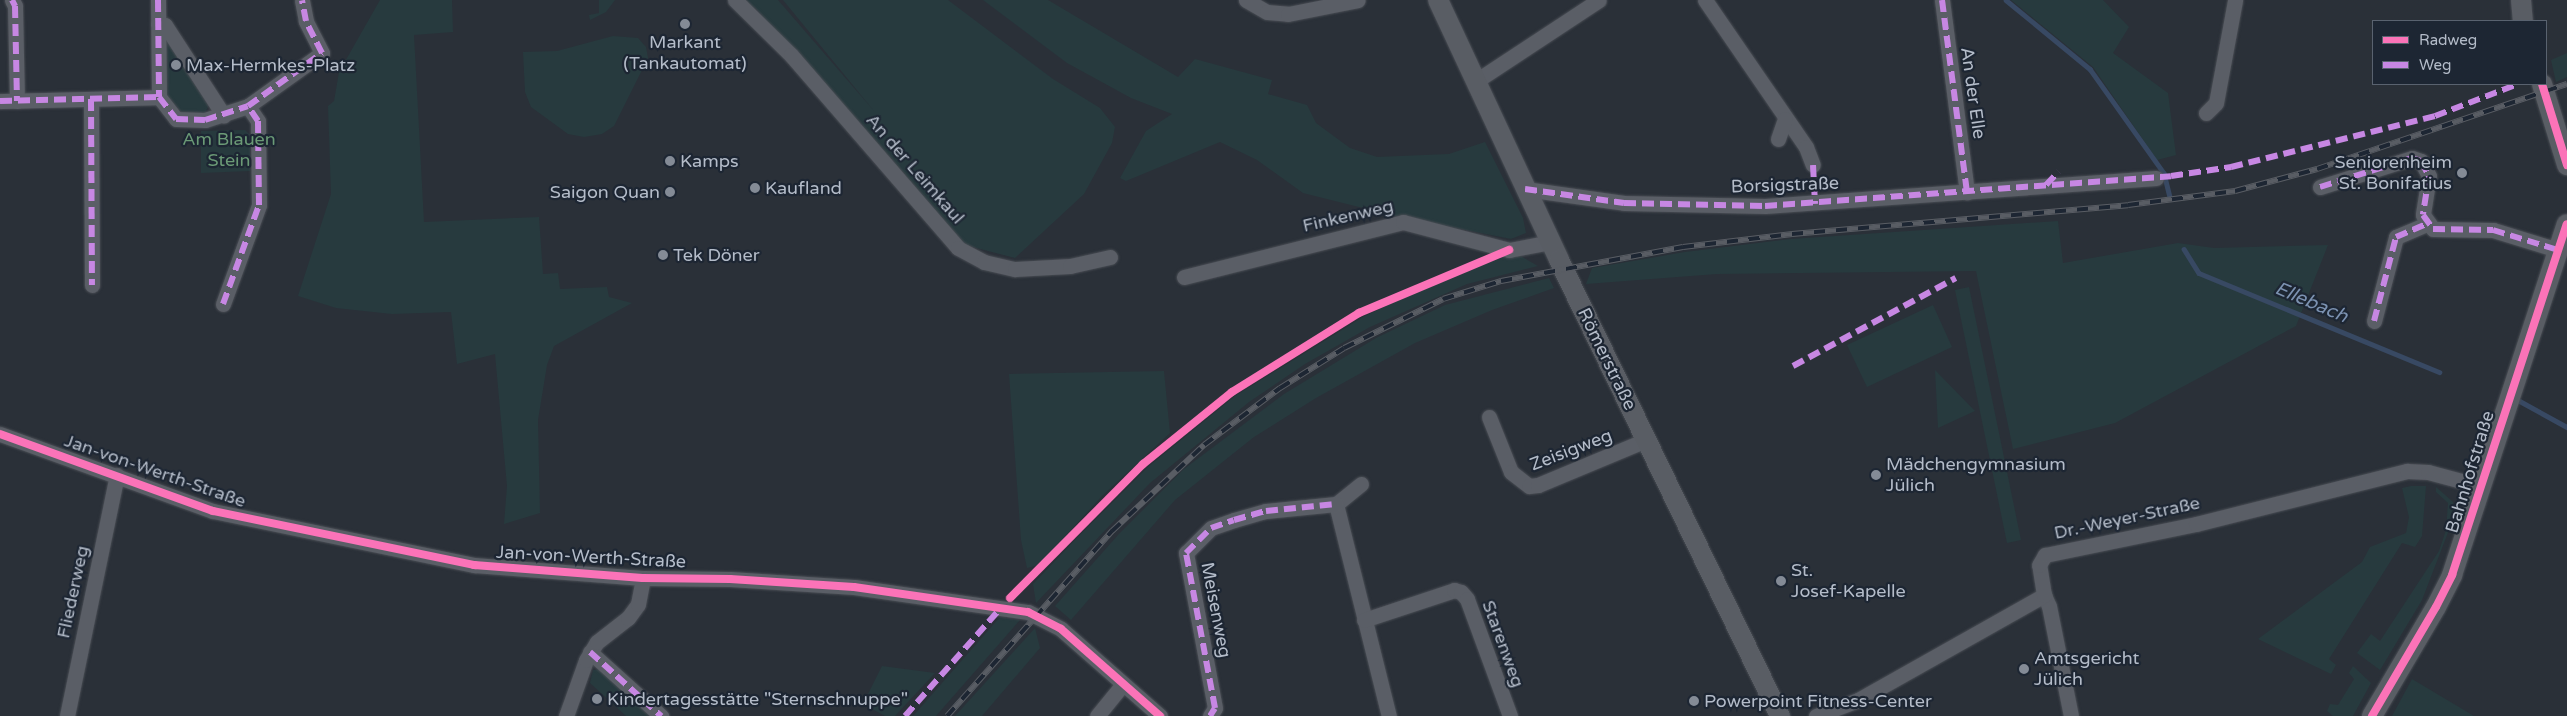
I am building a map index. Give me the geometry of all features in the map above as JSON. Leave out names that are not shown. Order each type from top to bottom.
[{"type":"main road","name":"Römerstraße","points":[[1438,0],[1525,189],[1780,716]]},
{"type":"main road","points":[[2521,0],[2523,20]]},
{"type":"main road","points":[[2542,85],[2567,165]]},
{"type":"main road","name":"Bahnhofstraße","points":[[2372,716],[2436,607],[2465,540],[2480,486],[2567,224]]},
{"type":"street","points":[[12,0],[15,6],[17,100]]},
{"type":"street","points":[[158,0],[158,96],[176,119],[205,120],[224,116],[248,106],[322,52],[306,21],[302,0]]},
{"type":"street","name":"An der Leimkaul","points":[[735,0],[791,55],[958,248],[984,262],[1015,269],[1070,266],[1110,257]]},
{"type":"street","points":[[1246,0],[1267,12],[1288,14],[1358,0]]},
{"type":"street","points":[[1476,81],[1599,0]]},
{"type":"street","points":[[1705,0],[1806,147],[1813,165]]},
{"type":"street","name":"An der Elle","points":[[1942,0],[1967,192]]},
{"type":"street","points":[[2206,113],[2216,104],[2235,0]]},
{"type":"street","points":[[158,24],[165,25],[224,116]]},
{"type":"street","points":[[0,101],[158,96]]},
{"type":"street","points":[[91,98],[92,285]]},
{"type":"street","points":[[223,304],[259,205],[258,121],[248,106]]},
{"type":"street","points":[[1778,138],[1785,118]]},
{"type":"street","points":[[2320,187],[2401,160],[2421,161],[2429,176],[2423,208],[2426,224],[2432,229],[2493,230],[2558,250]]},
{"type":"street","points":[[2046,185],[2058,172]]},
{"type":"street","name":"Borsigstraße","points":[[1525,189],[1610,202],[1756,206],[2156,178]]},
{"type":"street","name":"Finkenweg","points":[[1184,277],[1403,222],[1509,250],[1551,242]]},
{"type":"street","points":[[2374,321],[2396,237],[2426,224]]},
{"type":"street","name":"Zeisigweg","points":[[1489,417],[1511,472],[1529,486],[1538,485],[1646,440]]},
{"type":"street","name":"Jan-von-Werth-Straße","points":[[0,434],[213,511],[411,554],[474,565],[644,578],[730,579],[854,587],[1028,612],[1061,629],[1160,716]]},
{"type":"street","name":"Dr.-Weyer-Straße","points":[[2071,716],[2049,606],[2044,595],[2038,565],[2045,555],[2196,524],[2407,472],[2428,472],[2480,486]]},
{"type":"street","name":"Fliederweg","points":[[67,716],[117,475]]},
{"type":"street","points":[[1361,484],[1336,504],[1389,716]]},
{"type":"street","name":"Meisenweg","points":[[1210,716],[1215,708],[1186,554],[1211,528],[1234,520],[1266,511],[1336,504]]},
{"type":"street","points":[[566,716],[576,682],[590,652],[628,618],[638,604],[644,578]]},
{"type":"street","name":"Starenweg","points":[[1364,620],[1454,590],[1467,598],[1510,716]]},
{"type":"street","points":[[1816,716],[1858,700],[2044,595]]},
{"type":"street","points":[[590,652],[662,716]]},
{"type":"street","points":[[1097,716],[1123,684]]},
{"type":"green space","points":[[380,0],[452,0],[453,32],[414,35],[424,222],[539,217],[543,274],[558,273],[560,289],[607,287],[609,297],[632,303],[554,346],[547,365],[538,420],[540,513],[504,524],[507,486],[495,354],[457,364],[451,312],[392,314],[336,308],[298,296],[331,194],[328,106],[334,101],[339,72]]},
{"type":"green space","points":[[599,0],[615,0],[606,12],[590,20],[589,15],[599,13]]},
{"type":"green space","points":[[743,0],[778,0],[874,111],[783,0],[948,0],[1053,79],[1100,108],[1115,127],[1112,143],[1084,194],[1015,258],[965,245],[756,9]]},
{"type":"green space","points":[[983,0],[1048,0],[1178,77],[1195,59],[1272,80],[1268,94],[1307,105],[1316,123],[1350,148],[1377,157],[1449,154],[1485,142],[1523,218],[1526,233],[1511,239],[1395,216],[1303,193],[1257,160],[1220,142],[1126,181],[1120,178],[1146,131],[1172,114],[1131,98],[1067,63]]},
{"type":"green space","points":[[2011,0],[2103,0],[2129,27],[2113,53],[2168,93],[2176,155],[2157,160],[2093,67]]},
{"type":"green space","name":"Max-Hermkes-Platz","points":[[166,35],[210,103],[204,115],[184,115],[165,96]]},
{"type":"green space","points":[[613,36],[638,38],[646,47],[648,58],[614,126],[602,134],[584,137],[568,134],[531,107],[525,92],[523,52],[557,51]]},
{"type":"green space","points":[[2567,53],[2567,77],[2556,82],[2551,60]]},
{"type":"green space","name":"Am Blauen Stein","points":[[245,130],[250,135],[250,171],[201,173],[201,131]]},
{"type":"green space","points":[[2058,221],[2063,263],[2178,243],[2214,248],[2328,245],[2296,326],[2115,423],[2013,449],[1976,271],[1717,274],[1586,284],[1592,268],[1685,252],[1791,239]]},
{"type":"green space","points":[[1519,255],[1538,266],[1467,284],[1370,327],[1305,364],[1249,402],[1150,483],[1036,603],[1033,584],[1075,540],[1148,467],[1235,396],[1363,317],[1439,281],[1501,258]]},
{"type":"green space","points":[[1549,278],[1554,288],[1492,310],[1415,343],[1316,398],[1254,437],[1175,500],[1071,620],[1055,606],[1118,535],[1184,469],[1284,394],[1376,338],[1445,305]]},
{"type":"green space","points":[[1969,287],[2021,540],[2007,543],[1955,290]]},
{"type":"green space","points":[[1933,305],[1952,347],[1867,387],[1847,345]]},
{"type":"green space","points":[[1935,370],[1975,411],[1938,428]]},
{"type":"green space","points":[[1164,371],[1170,433],[1102,496],[1039,565],[1027,568],[1021,540],[1009,374]]},
{"type":"green space","points":[[2426,486],[2422,536],[2415,547],[2402,543],[2329,659],[2336,665],[2331,674],[2258,639],[2362,562],[2370,547],[2406,533],[2409,517],[2402,488]]},
{"type":"green space","points":[[2436,487],[2453,502],[2454,517],[2422,600],[2380,670],[2357,653],[2371,634],[2380,641],[2439,551],[2446,530],[2448,503],[2436,492]]},
{"type":"green space","points":[[1000,617],[1020,620],[936,716],[913,716]]},
{"type":"green space","points":[[1035,628],[1040,648],[982,716],[955,716]]},
{"type":"green space","points":[[882,666],[935,673],[895,716],[885,716],[863,704]]},
{"type":"green space","points":[[2353,666],[2371,683],[2353,716],[2333,716],[2327,711],[2330,704],[2338,705],[2354,679],[2349,673]]},
{"type":"green space","points":[[600,669],[651,716],[626,716],[590,683],[593,670]]},
{"type":"green space","points":[[2412,679],[2474,716],[2392,716]]},
{"type":"waterway","name":"Ellebach","points":[[2006,0],[2090,69],[2164,173],[2170,197]]},
{"type":"waterway","name":"Ellebach","points":[[2184,249],[2199,273],[2439,372]]},
{"type":"waterway","name":"Ellebach","points":[[2518,400],[2567,427]]},
{"type":"railway","points":[[947,716],[1112,531],[1204,445],[1280,388],[1344,348],[1443,299],[1501,281],[1683,247],[1792,234],[2128,205],[2235,191],[2317,169],[2567,84]]},
{"type":"marked path","points":[[12,0],[15,6],[17,101]]},
{"type":"marked path","points":[[158,0],[159,97],[176,119],[205,120],[248,106],[322,53],[306,21],[302,0]]},
{"type":"marked path","points":[[1942,0],[1967,192]]},
{"type":"marked path","points":[[1525,189],[1624,203],[1765,206],[2171,176],[2231,167],[2435,116],[2515,85]]},
{"type":"marked path","points":[[0,101],[159,97]]},
{"type":"marked path","points":[[91,99],[92,285]]},
{"type":"marked path","points":[[223,304],[259,205],[258,121],[248,106]]},
{"type":"marked path","points":[[2320,187],[2412,158],[2421,161],[2429,176],[2423,215],[2433,229],[2493,230],[2558,250]]},
{"type":"marked path","points":[[1813,165],[1815,204]]},
{"type":"marked path","points":[[2046,185],[2058,172]]},
{"type":"marked path","points":[[2374,321],[2396,237],[2426,224]]},
{"type":"marked path","points":[[1793,366],[1956,278]]},
{"type":"marked path","points":[[1210,716],[1215,708],[1186,553],[1211,528],[1234,520],[1266,511],[1336,504]]},
{"type":"marked path","points":[[905,716],[1001,608]]},
{"type":"marked path","points":[[590,652],[661,716]]},
{"type":"cycle path","points":[[2542,85],[2567,165]]},
{"type":"cycle path","points":[[2372,716],[2436,607],[2452,575],[2567,224]]},
{"type":"cycle path","points":[[1010,598],[1143,464],[1232,392],[1359,313],[1509,250]]},
{"type":"cycle path","points":[[0,434],[213,511],[474,565],[643,578],[730,579],[854,587],[1028,612],[1061,629],[1160,716]]},
{"type":"place","name":"Markant (Tankautomat)","points":[[685,24]]},
{"type":"place","name":"Max-Hermkes-Platz","points":[[176,65]]},
{"type":"place","name":"Kamps","points":[[670,161]]},
{"type":"place","name":"Seniorenheim St. Bonifatius","points":[[2462,173]]},
{"type":"place","name":"Kaufland","points":[[755,188]]},
{"type":"place","name":"Saigon Quan","points":[[670,192]]},
{"type":"place","name":"Tek Döner","points":[[663,255]]},
{"type":"place","name":"Mädchengymnasium Jülich","points":[[1876,475]]},
{"type":"place","name":"St. Josef-Kapelle","points":[[1781,581]]},
{"type":"place","name":"Amtsgericht Jülich","points":[[2024,669]]},
{"type":"place","name":"Kindertagesstätte \"Sternschnuppe\"","points":[[597,699]]},
{"type":"place","name":"Powerpoint Fitness-Center","points":[[1694,701]]}]
